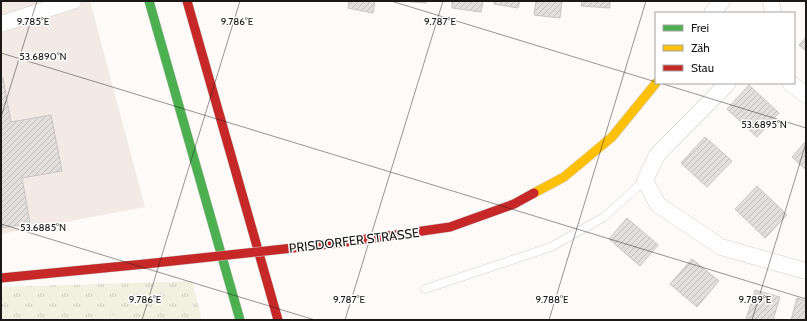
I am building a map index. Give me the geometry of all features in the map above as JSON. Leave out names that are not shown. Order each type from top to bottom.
[{"type":"main road","points":[[149,1],[240,320]]},
{"type":"main road","points":[[187,1],[278,320]]},
{"type":"main road","name":"PRISDORFER STRASSE","points":[[1,278],[340,243],[450,227],[514,204],[564,177],[612,137],[655,84]]},
{"type":"street","points":[[1,24],[73,1]]},
{"type":"street","points":[[713,12],[722,1]]},
{"type":"street","points":[[771,1],[772,12]]},
{"type":"street","points":[[727,84],[657,155],[645,180],[658,205],[721,247],[806,271]]},
{"type":"street","points":[[791,84],[806,95]]},
{"type":"lane","points":[[425,289],[551,247],[604,217],[645,180]]},
{"type":"shaded area","points":[[1,1],[90,1],[145,207],[1,234]]},
{"type":"green space","points":[[192,281],[202,320],[128,320],[126,314],[72,320],[1,320],[1,287]]},
{"type":"green space","points":[[126,314],[128,320],[72,320]]},
{"type":"building","points":[[349,1],[375,1],[373,13],[348,8]]},
{"type":"building","points":[[401,1],[427,1],[426,3]]},
{"type":"building","points":[[452,1],[483,1],[481,12],[452,8]]},
{"type":"building","points":[[494,1],[520,1],[518,8],[494,4]]},
{"type":"building","points":[[536,1],[562,1],[560,18],[534,15]]},
{"type":"building","points":[[582,1],[610,1],[610,8],[581,6]]},
{"type":"building","points":[[806,37],[806,51],[799,45]]},
{"type":"building","points":[[1,78],[3,78],[11,122],[51,115],[62,171],[22,178],[30,223],[1,228]]},
{"type":"building","points":[[749,85],[779,113],[757,137],[727,109]]},
{"type":"building","points":[[705,137],[732,161],[707,187],[681,163]]},
{"type":"building","points":[[806,141],[806,170],[792,157]]},
{"type":"building","points":[[757,186],[787,215],[765,238],[735,209]]},
{"type":"building","points":[[627,218],[658,245],[640,266],[609,239]]},
{"type":"building","points":[[692,259],[719,281],[697,307],[670,284]]},
{"type":"building","points":[[755,290],[780,297],[773,320],[746,320]]},
{"type":"building","points":[[797,298],[806,301],[806,320],[791,320]]},
{"type":"traffic: fast","points":[[149,1],[240,320]]},
{"type":"traffic: slow","points":[[534,193],[564,177],[612,137],[655,84]]},
{"type":"traffic: jam","points":[[187,1],[278,320]]},
{"type":"traffic: jam","points":[[339,243],[450,227],[514,204],[534,193]]},
{"type":"traffic: jam","points":[[145,264],[339,243]]},
{"type":"traffic: jam","points":[[1,278],[145,264]]}]
